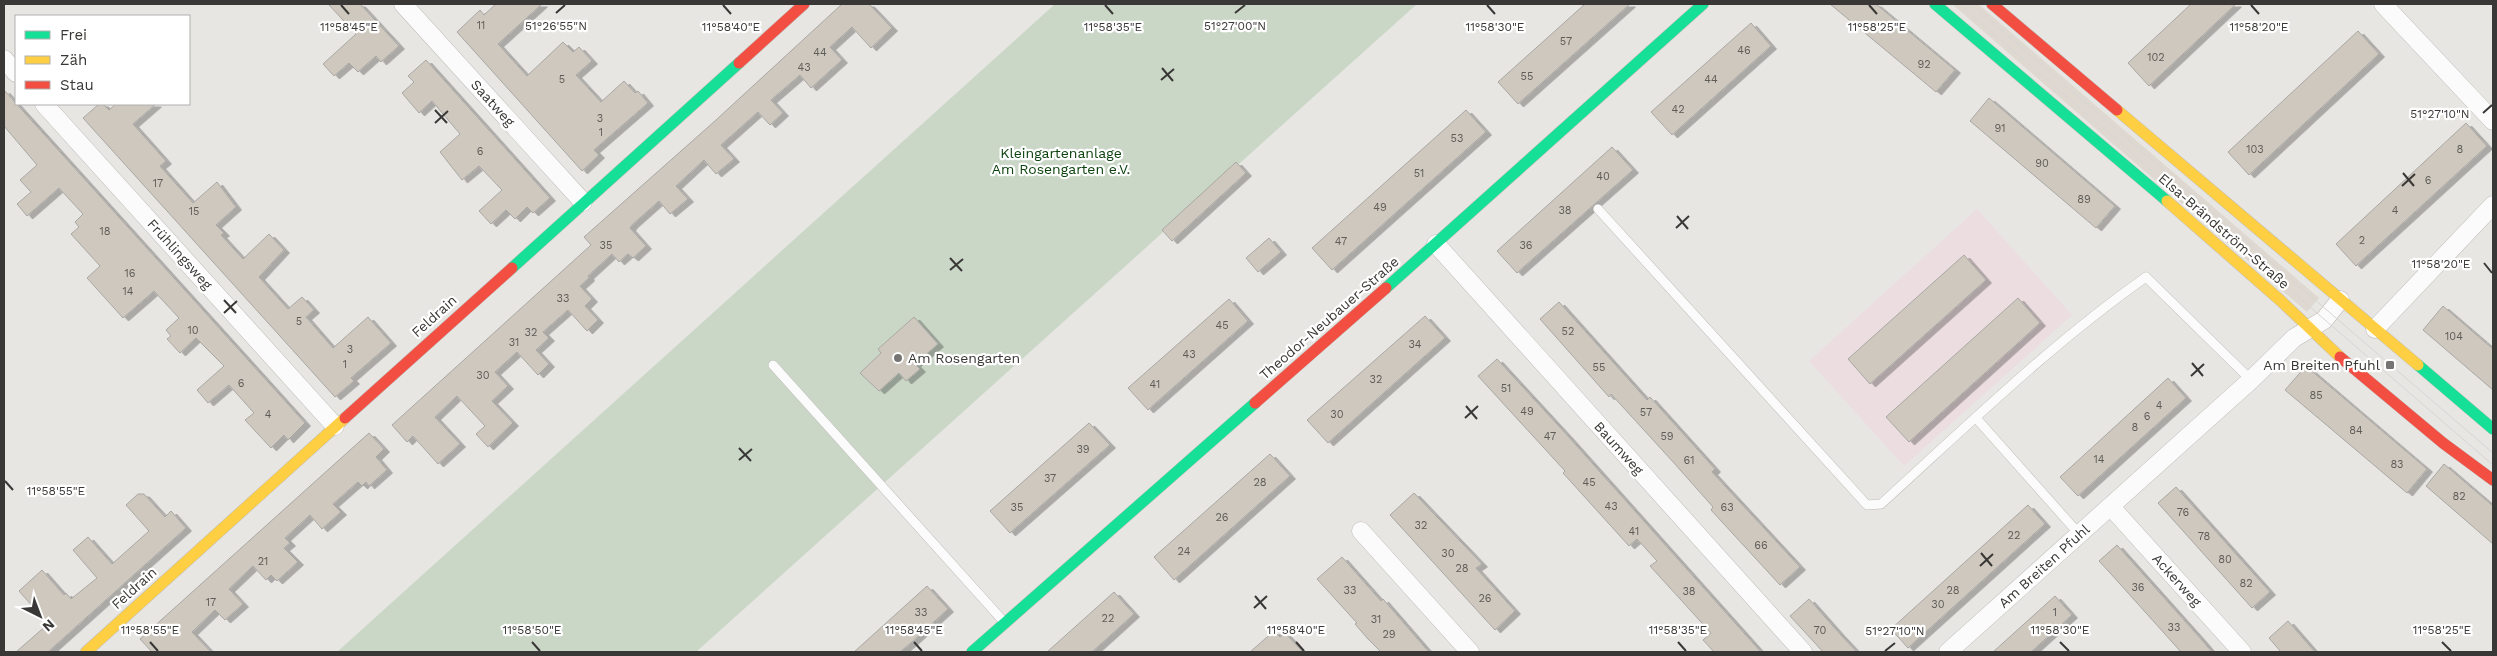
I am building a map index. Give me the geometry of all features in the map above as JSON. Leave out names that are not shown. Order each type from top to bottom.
[{"type":"street","name":"Saatweg","points":[[404,4],[583,202]]},
{"type":"street","name":"Feldrain","points":[[86,652],[804,4]]},
{"type":"street","name":"Theodor-Neubauer-Straße","points":[[972,652],[1436,244],[1703,4]]},
{"type":"street","name":"Elsa-Brändström-Straße","points":[[1936,4],[2113,154],[2280,301],[2335,353],[2436,437],[2493,480]]},
{"type":"street","name":"Elsa-Brändström-Straße","points":[[1992,4],[2493,429]]},
{"type":"street","points":[[2383,4],[2493,121]]},
{"type":"street","points":[[4,59],[15,72]]},
{"type":"street","name":"Frühlingsweg","points":[[45,105],[336,426]]},
{"type":"street","points":[[2375,329],[2493,205]]},
{"type":"street","name":"Baumweg","points":[[1436,244],[1803,652]]},
{"type":"street","name":"Am Breiten Pfuhl","points":[[1948,652],[2251,380],[2294,338],[2324,320],[2340,300]]},
{"type":"street","name":"Ackerweg","points":[[2111,507],[2242,652]]},
{"type":"street","points":[[1361,531],[1470,652]]},
{"type":"lane","points":[[1598,209],[1867,505],[1881,504],[1976,418],[2104,307],[2146,277],[2251,380]]},
{"type":"lane","points":[[773,365],[1006,623]]},
{"type":"lane","points":[[1976,418],[2080,534]]},
{"type":"shaded area","points":[[1952,4],[1978,4],[2319,298],[2307,312]]},
{"type":"shaded area","points":[[1977,209],[2072,315],[1904,466],[1809,361]]},
{"type":"green space","name":"Kleingartenanlage Am Rosengarten e.V.","points":[[1055,4],[1417,4],[696,652],[337,652]]},
{"type":"building","points":[[328,4],[360,4],[399,46],[381,62],[376,56],[358,72],[349,63],[334,76],[323,64],[356,34]]},
{"type":"building","points":[[496,4],[542,4],[498,44],[527,76],[563,42],[573,52],[579,47],[592,61],[576,75],[601,102],[624,81],[635,93],[638,91],[648,103],[594,150],[599,155],[582,171],[457,32],[480,10],[484,15]]},
{"type":"building","points":[[842,4],[869,4],[892,28],[871,48],[852,27],[830,47],[842,60],[811,88],[800,75],[771,100],[783,113],[770,125],[758,112],[721,145],[734,159],[716,174],[704,160],[676,186],[688,199],[670,214],[659,201],[632,225],[630,228],[646,246],[633,258],[628,254],[619,262],[612,254],[580,286],[592,299],[585,306],[598,320],[587,331],[568,310],[543,332],[549,338],[536,350],[549,364],[538,375],[517,352],[495,372],[508,386],[492,401],[513,423],[488,447],[476,434],[485,426],[457,396],[435,417],[460,444],[438,464],[413,436],[407,442],[392,425],[591,245],[584,237],[716,120]]},
{"type":"building","points":[[1585,4],[1630,4],[1518,104],[1498,82]]},
{"type":"building","points":[[1830,4],[1876,4],[1955,70],[1936,92]]},
{"type":"building","points":[[2191,4],[2236,4],[2149,86],[2128,63]]},
{"type":"building","points":[[1751,23],[1771,46],[1672,135],[1651,112]]},
{"type":"building","points":[[2358,31],[2379,54],[2249,175],[2228,152]]},
{"type":"building","points":[[426,60],[550,198],[533,213],[527,207],[515,219],[506,210],[491,224],[479,211],[502,190],[479,166],[462,180],[440,152],[460,134],[432,101],[419,113],[402,93],[414,82],[408,76]]},
{"type":"building","points":[[4,90],[15,102],[15,105],[18,105],[305,423],[288,440],[284,435],[271,448],[245,420],[254,413],[229,385],[208,403],[197,390],[224,366],[196,338],[180,353],[167,339],[171,336],[166,330],[179,318],[154,291],[123,318],[87,278],[100,266],[71,234],[79,227],[75,222],[83,214],[59,188],[27,216],[17,204],[31,192],[20,180],[37,165],[4,126]]},
{"type":"building","points":[[1989,98],[2115,206],[2096,228],[1970,121]]},
{"type":"building","points":[[98,105],[104,105],[109,110],[115,105],[155,105],[133,124],[166,161],[160,166],[193,203],[217,182],[236,207],[216,225],[224,233],[221,235],[243,259],[269,234],[284,250],[259,277],[288,309],[302,297],[314,310],[306,317],[333,348],[368,317],[391,343],[351,378],[354,381],[335,397],[83,118]]},
{"type":"building","points":[[1466,110],[1486,132],[1332,270],[1312,248]]},
{"type":"building","points":[[2466,123],[2487,146],[2356,266],[2336,244]]},
{"type":"building","points":[[1612,147],[1633,170],[1517,273],[1497,251]]},
{"type":"building","points":[[1236,162],[1246,173],[1172,241],[1162,230]]},
{"type":"building","points":[[1269,238],[1281,252],[1258,272],[1246,258]]},
{"type":"building","points":[[1964,255],[1986,280],[1870,384],[1848,359]]},
{"type":"building","points":[[2018,298],[2040,323],[1909,442],[1886,417]]},
{"type":"building","points":[[1229,299],[1248,321],[1148,410],[1128,388]]},
{"type":"building","points":[[1559,302],[1647,400],[1650,397],[1715,469],[1712,472],[1800,567],[1780,585],[1711,510],[1713,507],[1674,463],[1611,394],[1609,397],[1540,319]]},
{"type":"building","points":[[2443,306],[2493,349],[2493,390],[2423,330]]},
{"type":"building","points":[[1425,316],[1445,338],[1328,443],[1307,420]]},
{"type":"building","name":"Am Rosengarten","points":[[914,317],[938,344],[915,364],[920,369],[906,381],[899,373],[879,391],[860,373],[881,353],[878,349]]},
{"type":"building","points":[[1497,359],[1761,652],[1714,652],[1703,640],[1711,633],[1650,566],[1657,561],[1637,539],[1629,546],[1563,473],[1565,471],[1478,376]]},
{"type":"building","points":[[2306,366],[2427,469],[2407,493],[2285,390]]},
{"type":"building","points":[[2168,378],[2186,398],[2078,496],[2060,477]]},
{"type":"building","points":[[1089,423],[1110,445],[1010,533],[990,511]]},
{"type":"building","points":[[369,433],[384,449],[376,457],[387,470],[369,486],[366,482],[362,486],[358,482],[333,504],[341,512],[322,529],[310,515],[285,538],[290,543],[284,548],[298,562],[277,581],[271,575],[266,580],[253,566],[229,589],[243,604],[225,620],[215,610],[192,632],[211,652],[152,652],[140,639]]},
{"type":"building","points":[[1270,454],[1290,476],[1174,580],[1154,557]]},
{"type":"building","points":[[2444,464],[2493,506],[2493,544],[2426,486]]},
{"type":"building","points":[[2176,487],[2270,592],[2252,608],[2158,503]]},
{"type":"building","points":[[1414,493],[1482,564],[1476,568],[1515,611],[1495,630],[1390,515]]},
{"type":"building","points":[[138,494],[144,494],[165,517],[171,511],[186,528],[48,652],[16,652],[48,624],[19,591],[42,570],[64,595],[66,593],[71,599],[97,578],[73,550],[88,537],[112,564],[149,531],[126,505]]},
{"type":"building","points":[[2028,505],[2045,524],[1908,648],[1891,629]]},
{"type":"building","points":[[2117,545],[2212,652],[2181,652],[2099,561]]},
{"type":"building","points":[[1342,557],[1381,601],[1383,599],[1429,652],[1381,652],[1368,639],[1355,624],[1357,623],[1317,579]]},
{"type":"building","points":[[927,586],[948,609],[912,642],[900,652],[854,652]]},
{"type":"building","points":[[1114,592],[1134,614],[1092,652],[1047,652]]},
{"type":"building","points":[[2055,596],[2072,615],[2031,652],[1993,652]]},
{"type":"building","points":[[1809,599],[1857,652],[1823,652],[1790,616]]},
{"type":"building","points":[[2288,621],[2315,652],[2281,652],[2269,638]]},
{"type":"building","points":[[1274,631],[1280,637],[1285,633],[1303,652],[1250,652]]},
{"type":"tram line","points":[[1959,4],[2493,465]]},
{"type":"tram line","points":[[1971,4],[2493,453]]},
{"type":"traffic: fast","points":[[1386,288],[1703,4]]},
{"type":"traffic: fast","points":[[1935,4],[2167,201]]},
{"type":"traffic: fast","points":[[512,268],[739,63]]},
{"type":"traffic: fast","points":[[2418,365],[2493,429]]},
{"type":"traffic: fast","points":[[972,652],[1255,403]]},
{"type":"traffic: slow","points":[[2117,110],[2418,365]]},
{"type":"traffic: slow","points":[[2167,201],[2281,301],[2340,357]]},
{"type":"traffic: slow","points":[[86,652],[345,418]]},
{"type":"traffic: jam","points":[[739,63],[804,4]]},
{"type":"traffic: jam","points":[[1992,4],[2117,110]]},
{"type":"traffic: jam","points":[[345,418],[512,268]]},
{"type":"traffic: jam","points":[[1255,403],[1386,288]]},
{"type":"traffic: jam","points":[[2340,357],[2443,443],[2493,480]]},
{"type":"place","name":"Am Rosengarten","points":[[898,358]]},
{"type":"place","name":"Am Breiten Pfuhl","points":[[2390,365]]}]
